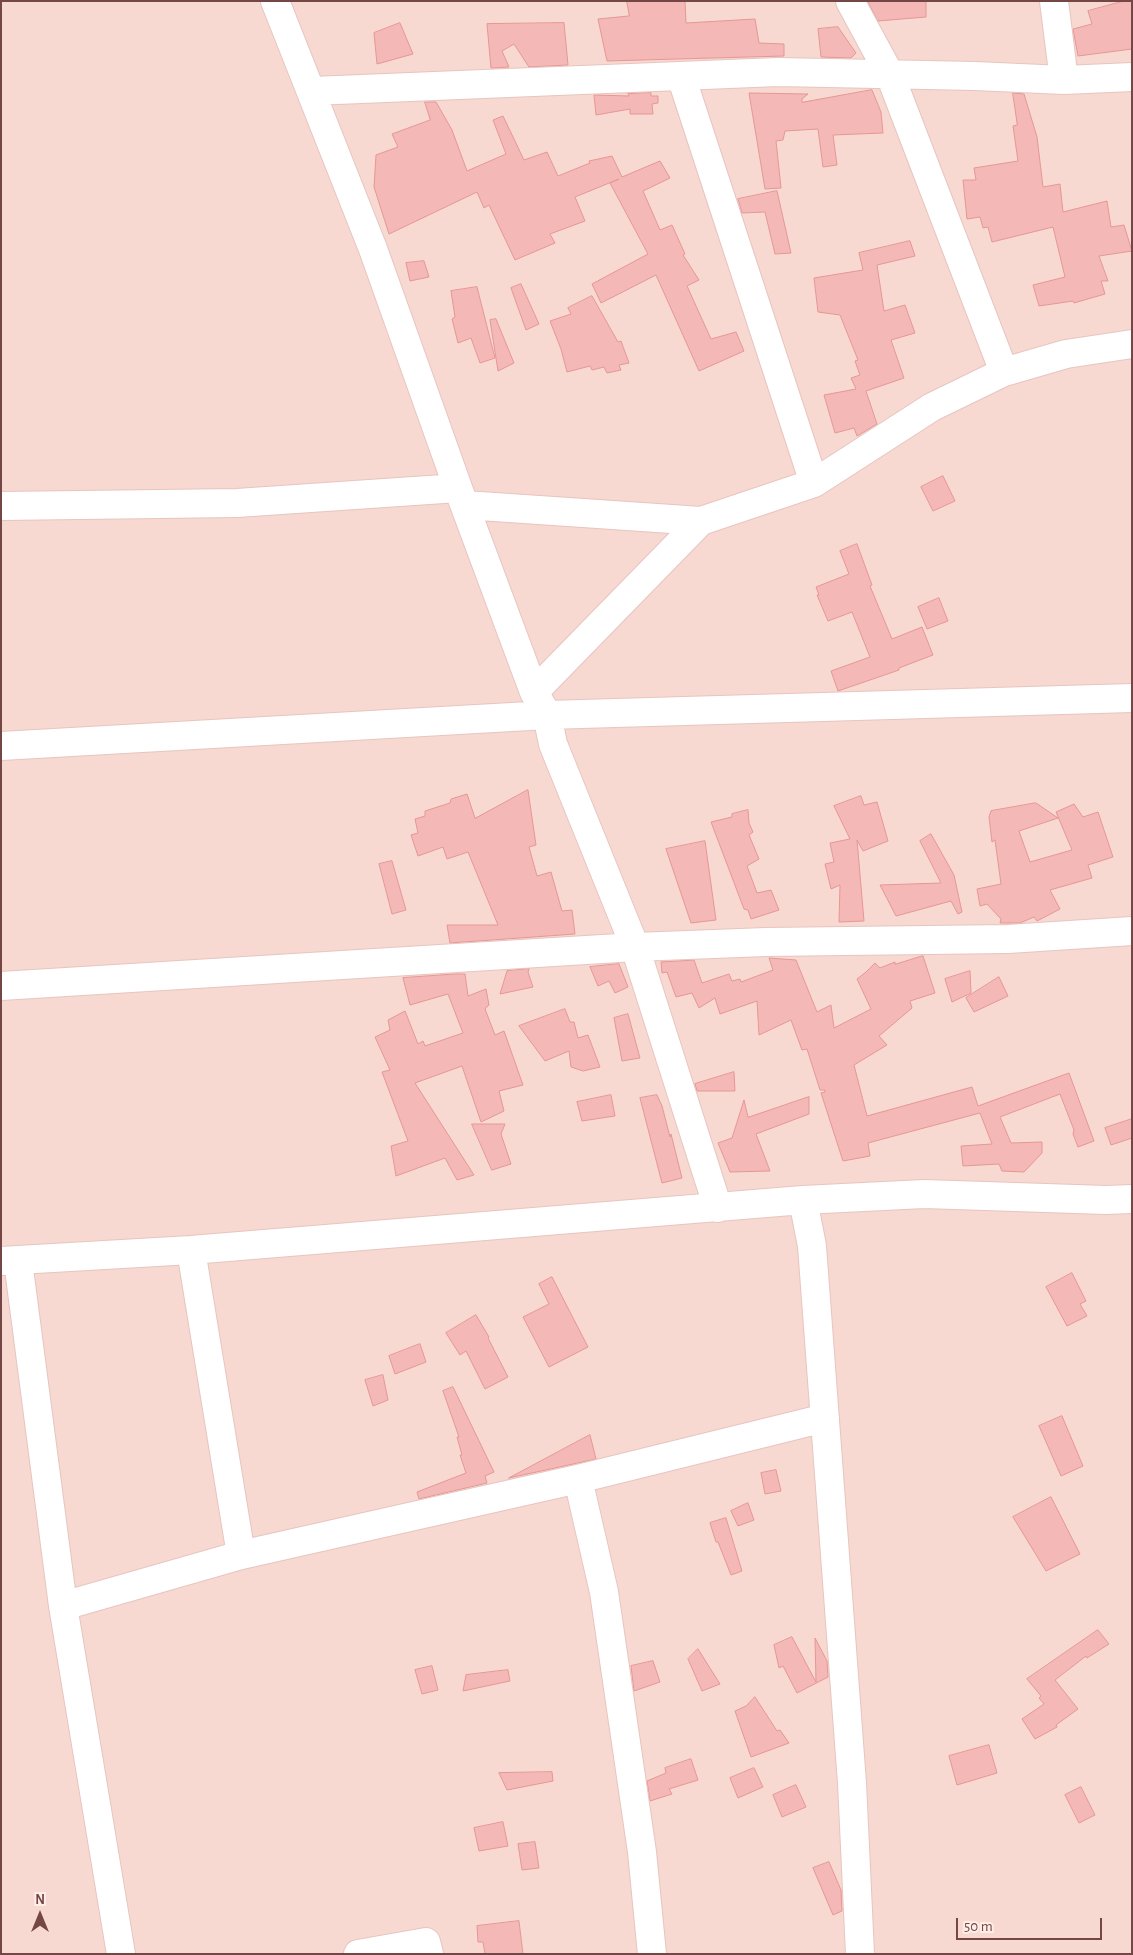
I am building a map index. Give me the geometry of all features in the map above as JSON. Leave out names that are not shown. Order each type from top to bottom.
[{"type":"street","points":[[274,1],[312,91],[373,249],[461,496],[541,704],[554,744],[635,946],[718,1208]]},
{"type":"street","points":[[850,1],[890,75],[1004,372]]},
{"type":"street","points":[[1054,1],[1064,80]]},
{"type":"street","points":[[312,91],[778,72],[975,76],[1064,80],[1132,77]]},
{"type":"street","points":[[682,76],[814,483]]},
{"type":"street","points":[[1,506],[237,503],[461,496],[702,521],[814,483],[932,407],[1004,372],[1066,354],[1132,344]]},
{"type":"street","points":[[541,704],[702,521]]},
{"type":"street","points":[[1,746],[541,704],[1132,698]]},
{"type":"street","points":[[1,986],[635,946],[766,942],[1008,939],[1132,932]]},
{"type":"street","points":[[121,1954],[63,1606],[9,1261],[191,1250],[802,1200],[924,1194],[1106,1200],[1132,1198]]},
{"type":"street","points":[[802,1200],[812,1246],[852,1784],[860,1954]]},
{"type":"street","points":[[191,1250],[241,1555]]},
{"type":"street","points":[[63,1606],[241,1555],[578,1479],[825,1418]]},
{"type":"street","points":[[578,1479],[604,1592],[642,1852],[652,1954]]},
{"type":"street","points":[[358,1954],[426,1942],[429,1954]]},
{"type":"shaded area","points":[[1,1],[1132,1],[1132,1954],[1,1954]]},
{"type":"building","points":[[627,1],[685,1],[686,23],[755,19],[759,43],[784,44],[784,56],[607,61],[598,19],[629,16]]},
{"type":"building","points":[[868,1],[926,1],[926,17],[878,21]]},
{"type":"building","points":[[1124,1],[1132,1],[1132,49],[1078,56],[1073,29],[1092,24],[1088,11]]},
{"type":"building","points":[[400,23],[413,54],[377,64],[374,33]]},
{"type":"building","points":[[564,23],[568,65],[529,67],[514,44],[502,51],[509,67],[491,68],[487,24]]},
{"type":"building","points":[[838,27],[856,53],[851,58],[821,57],[818,29]]},
{"type":"building","points":[[872,90],[881,112],[883,133],[833,135],[837,165],[823,167],[818,129],[785,131],[783,140],[776,141],[781,188],[765,189],[749,93],[808,94],[802,99],[802,102]]},
{"type":"building","points":[[651,93],[651,96],[658,96],[658,103],[652,104],[653,114],[630,114],[630,109],[596,115],[594,95],[629,96],[628,94]]},
{"type":"building","points":[[1013,93],[1024,94],[1037,137],[1043,187],[1060,184],[1063,212],[1107,201],[1111,227],[1124,225],[1132,251],[1099,256],[1108,281],[1101,281],[1105,294],[1074,303],[1073,301],[1039,306],[1033,285],[1065,277],[1053,227],[992,242],[988,227],[983,228],[980,217],[967,219],[963,180],[976,180],[974,168],[1018,161],[1013,126],[1017,125]]},
{"type":"building","points":[[425,102],[436,102],[452,130],[467,171],[506,154],[493,120],[503,116],[524,160],[547,152],[558,176],[590,163],[589,161],[612,156],[622,177],[660,161],[670,178],[643,191],[660,230],[672,225],[685,254],[683,255],[699,280],[687,286],[711,339],[736,332],[744,351],[699,371],[656,275],[601,303],[592,284],[648,254],[610,183],[619,179],[575,197],[585,221],[550,234],[555,243],[515,260],[489,205],[484,208],[477,192],[389,234],[374,187],[376,155],[398,147],[392,134],[430,120]]},
{"type":"building","points":[[777,191],[791,253],[775,254],[765,212],[742,213],[738,199]]},
{"type":"building","points":[[910,241],[915,256],[877,265],[884,311],[905,305],[915,333],[891,340],[904,378],[866,391],[877,424],[857,436],[854,428],[835,433],[824,395],[856,389],[851,378],[860,375],[855,361],[858,360],[840,315],[818,312],[814,278],[863,270],[859,253]]},
{"type":"building","points":[[424,261],[429,277],[410,281],[406,263]]},
{"type":"building","points":[[521,284],[539,324],[526,330],[511,288]]},
{"type":"building","points":[[477,287],[495,358],[480,363],[471,338],[458,343],[452,319],[455,317],[451,291]]},
{"type":"building","points":[[592,296],[618,342],[621,341],[629,363],[619,365],[621,370],[607,373],[604,367],[592,370],[590,366],[567,372],[561,349],[550,321],[571,314],[568,308]]},
{"type":"building","points":[[496,319],[514,363],[498,371],[490,320]]},
{"type":"building","points":[[943,476],[955,501],[933,511],[921,487]]},
{"type":"building","points":[[857,544],[872,585],[870,586],[892,639],[922,627],[933,655],[899,668],[899,670],[838,691],[831,671],[870,657],[852,612],[828,621],[817,595],[819,595],[816,587],[849,574],[840,551]]},
{"type":"building","points":[[939,598],[948,621],[927,629],[918,607]]},
{"type":"building","points":[[528,790],[536,845],[529,847],[537,876],[551,872],[562,911],[572,910],[575,934],[450,943],[447,925],[498,925],[468,852],[447,859],[443,847],[418,856],[411,835],[418,833],[415,819],[425,816],[425,811],[450,803],[451,799],[467,794],[475,818]]},
{"type":"building","points":[[861,796],[864,805],[877,802],[888,841],[863,851],[857,840],[864,921],[839,922],[840,885],[831,889],[825,864],[834,862],[830,843],[850,839],[834,806]]},
{"type":"building","points":[[1036,803],[1058,818],[1019,831],[1030,862],[1072,850],[1056,812],[1074,804],[1083,817],[1098,812],[1113,857],[1088,865],[1092,878],[1050,890],[1060,909],[1037,921],[1034,917],[1020,923],[1000,923],[1001,919],[987,904],[980,906],[977,889],[1001,884],[995,840],[992,842],[989,817],[991,811]]},
{"type":"building","points":[[748,810],[749,823],[753,832],[749,835],[759,859],[747,866],[757,893],[771,890],[779,910],[751,919],[748,910],[744,909],[711,822],[732,817],[732,814]]},
{"type":"building","points":[[931,834],[954,875],[962,912],[958,914],[951,901],[896,916],[880,885],[941,883],[920,841]]},
{"type":"building","points":[[705,841],[716,920],[691,923],[666,849]]},
{"type":"building","points":[[392,861],[406,910],[392,914],[379,864]]},
{"type":"building","points":[[923,956],[935,993],[910,1001],[912,1008],[879,1036],[887,1045],[854,1065],[867,1116],[972,1087],[978,1106],[1069,1073],[1094,1141],[1078,1147],[1073,1134],[1074,1130],[1060,1094],[1000,1117],[1011,1143],[1042,1142],[1042,1153],[1024,1172],[1002,1171],[999,1164],[963,1166],[961,1146],[992,1144],[980,1113],[868,1143],[870,1156],[843,1161],[821,1093],[825,1092],[825,1090],[820,1090],[807,1049],[802,1050],[791,1020],[759,1035],[757,1001],[720,1014],[715,998],[699,1008],[692,993],[676,997],[667,972],[662,973],[661,962],[694,960],[702,983],[729,974],[732,981],[740,979],[741,982],[773,970],[769,958],[796,960],[817,1012],[831,1005],[834,1028],[871,1009],[857,979],[875,963],[880,968],[895,962],[895,964]]},
{"type":"building","points":[[619,964],[628,987],[615,993],[609,981],[598,986],[590,967]]},
{"type":"building","points":[[529,969],[528,972],[533,987],[500,994],[507,971]]},
{"type":"building","points":[[970,971],[971,993],[952,1002],[945,979]]},
{"type":"building","points":[[465,974],[468,996],[486,989],[489,1005],[485,1009],[495,1035],[504,1031],[523,1085],[499,1091],[504,1111],[481,1122],[462,1066],[415,1083],[474,1175],[457,1180],[445,1158],[396,1176],[391,1146],[408,1141],[382,1072],[390,1070],[375,1037],[390,1030],[388,1020],[405,1011],[418,1044],[423,1041],[425,1046],[463,1033],[448,994],[410,1005],[403,978]]},
{"type":"building","points":[[999,977],[1008,996],[974,1012],[966,998]]},
{"type":"building","points":[[565,1009],[570,1022],[574,1022],[578,1038],[588,1035],[600,1067],[583,1071],[571,1067],[569,1051],[545,1061],[519,1026]]},
{"type":"building","points":[[628,1014],[640,1058],[622,1061],[614,1018]]},
{"type":"building","points":[[734,1072],[735,1091],[697,1091],[695,1084]]},
{"type":"building","points":[[611,1095],[615,1116],[582,1121],[577,1102]]},
{"type":"building","points":[[657,1095],[662,1106],[670,1137],[671,1134],[682,1178],[662,1183],[640,1098]]},
{"type":"building","points":[[809,1097],[809,1114],[756,1134],[770,1171],[730,1172],[718,1143],[732,1138],[744,1100],[748,1117]]},
{"type":"building","points":[[1132,1119],[1132,1138],[1111,1145],[1105,1128]]},
{"type":"building","points":[[472,1124],[505,1124],[501,1134],[511,1164],[492,1170]]},
{"type":"building","points":[[1072,1273],[1086,1301],[1080,1304],[1087,1316],[1067,1326],[1046,1287]]},
{"type":"building","points":[[552,1277],[588,1347],[549,1367],[523,1317],[549,1304],[539,1284]]},
{"type":"building","points":[[476,1315],[508,1377],[485,1389],[466,1351],[460,1355],[446,1333]]},
{"type":"building","points":[[420,1344],[426,1362],[395,1374],[389,1356]]},
{"type":"building","points":[[383,1375],[388,1400],[373,1406],[365,1380]]},
{"type":"building","points":[[453,1387],[494,1472],[485,1476],[487,1483],[419,1499],[417,1492],[466,1473],[460,1455],[462,1455],[457,1437],[459,1437],[443,1391]]},
{"type":"building","points":[[1062,1416],[1083,1466],[1061,1476],[1039,1426]]},
{"type":"building","points":[[590,1435],[596,1459],[509,1478]]},
{"type":"building","points":[[776,1470],[781,1491],[765,1494],[761,1473]]},
{"type":"building","points":[[1051,1497],[1080,1554],[1046,1571],[1013,1517]]},
{"type":"building","points":[[748,1503],[754,1520],[738,1526],[731,1511]]},
{"type":"building","points":[[726,1518],[742,1571],[731,1575],[718,1542],[716,1542],[710,1523]]},
{"type":"building","points":[[1098,1630],[1109,1644],[1087,1658],[1086,1656],[1055,1680],[1078,1709],[1056,1725],[1057,1727],[1035,1739],[1022,1719],[1044,1704],[1039,1698],[1041,1696],[1027,1679]]},
{"type":"building","points":[[792,1637],[816,1682],[815,1638],[827,1661],[828,1677],[797,1693],[783,1666],[779,1668],[774,1645]]},
{"type":"building","points":[[698,1649],[720,1684],[702,1691],[688,1659]]},
{"type":"building","points":[[653,1661],[660,1682],[634,1691],[631,1666]]},
{"type":"building","points":[[432,1666],[438,1690],[422,1694],[415,1670]]},
{"type":"building","points":[[508,1670],[510,1681],[463,1691],[466,1675]]},
{"type":"building","points":[[755,1697],[777,1731],[780,1730],[789,1743],[751,1757],[735,1711],[746,1706]]},
{"type":"building","points":[[989,1745],[997,1773],[957,1785],[949,1756]]},
{"type":"building","points":[[691,1759],[698,1780],[669,1789],[672,1794],[650,1801],[647,1781],[666,1773],[665,1768]]},
{"type":"building","points":[[754,1768],[763,1787],[738,1798],[730,1778]]},
{"type":"building","points":[[552,1772],[553,1781],[507,1790],[499,1773]]},
{"type":"building","points":[[796,1785],[806,1807],[782,1817],[773,1795]]},
{"type":"building","points":[[1081,1787],[1095,1815],[1079,1823],[1065,1795]]},
{"type":"building","points":[[503,1822],[508,1846],[479,1851],[474,1828]]},
{"type":"building","points":[[535,1842],[539,1868],[522,1870],[518,1844]]},
{"type":"building","points":[[829,1862],[841,1890],[842,1911],[833,1915],[813,1868]]},
{"type":"building","points":[[519,1921],[523,1954],[485,1954],[483,1942],[478,1942],[477,1926]]}]
